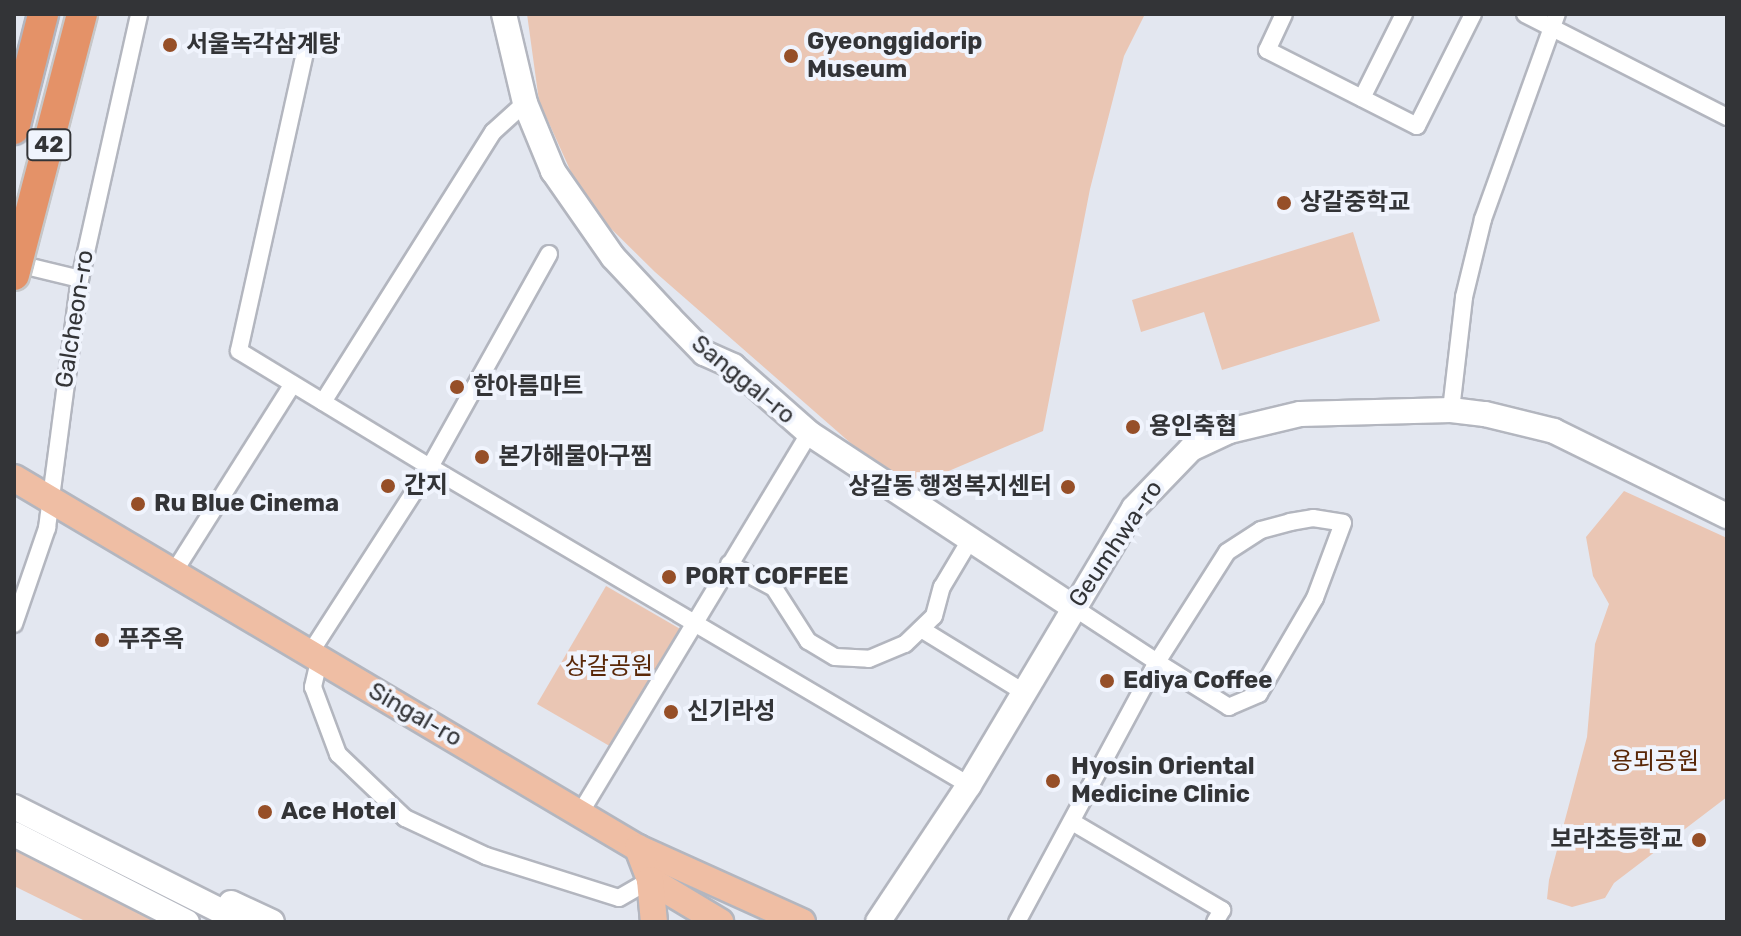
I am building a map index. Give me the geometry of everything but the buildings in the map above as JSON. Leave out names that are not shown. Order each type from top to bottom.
[{"type":"highway","name":"42","points":[[14,129],[43,14]]},
{"type":"highway","name":"42","points":[[14,275],[82,14]]},
{"type":"main road","name":"Singal-ro","points":[[34,489],[314,658],[582,810],[638,848],[802,922]]},
{"type":"main road","points":[[638,848],[650,880],[654,922]]},
{"type":"main road","points":[[650,880],[720,922]]},
{"type":"street","name":"Galcheon-ro","points":[[14,624],[40,557],[34,489],[139,14]]},
{"type":"street","name":"Sanggal-ro","points":[[504,14],[525,103],[553,171],[613,257],[704,353],[733,366],[809,433],[1073,607]]},
{"type":"street","points":[[1284,14],[1267,50],[1417,126],[1473,14]]},
{"type":"street","points":[[1362,98],[1404,14]]},
{"type":"street","points":[[1525,14],[1554,21],[1727,117]]},
{"type":"street","points":[[1451,410],[1464,297],[1483,219],[1554,21]]},
{"type":"street","points":[[306,48],[239,351],[969,785]]},
{"type":"street","points":[[323,402],[493,132],[525,103]]},
{"type":"street","points":[[549,254],[430,467],[314,658],[313,687],[338,754],[405,818],[486,856],[619,898],[650,880]]},
{"type":"street","points":[[14,263],[80,279]]},
{"type":"street","points":[[174,572],[293,384]]},
{"type":"street","name":"Geumhwa-ro","points":[[878,922],[969,785],[1134,508],[1191,449],[1229,431],[1300,414],[1451,410],[1554,431],[1727,516]]},
{"type":"street","points":[[582,810],[809,433]]},
{"type":"street","points":[[1017,922],[1074,823],[1157,662],[1227,552],[1261,530],[1290,522],[1313,518],[1343,523],[1315,598],[1259,694],[1229,707],[1157,662],[1073,607]]},
{"type":"street","points":[[729,564],[774,588],[808,641],[835,657],[869,659],[905,644],[934,616],[942,587],[970,540]]},
{"type":"street","points":[[921,629],[1025,693]]},
{"type":"street","points":[[18,818],[99,848],[272,922]]},
{"type":"street","points":[[18,818],[187,922]]},
{"type":"street","points":[[1074,823],[1222,910],[1215,922]]},
{"type":"street","points":[[99,848],[243,922]]},
{"type":"green space","points":[[527,14],[1145,14],[1124,56],[1090,189],[1043,431],[937,476],[894,481],[655,272],[585,203],[539,101]]},
{"type":"green space","points":[[1353,232],[1380,321],[1222,370],[1204,312],[1141,332],[1132,300]]},
{"type":"green space","name":"용뫼공원","points":[[1624,491],[1727,538],[1727,797],[1614,883],[1605,898],[1572,907],[1547,899],[1549,880],[1587,737],[1595,644],[1609,604],[1593,576],[1586,537]]},
{"type":"green space","name":"상갈공원","points":[[606,586],[682,630],[613,748],[537,704]]},
{"type":"green space","points":[[14,848],[156,922],[87,922],[14,886]]},
{"type":"place","name":"서울녹각삼계탕","points":[[170,45]]},
{"type":"place","name":"Gyeonggidorip Museum","points":[[791,56]]},
{"type":"place","name":"상갈중학교","points":[[1284,203]]},
{"type":"place","name":"한아름마트","points":[[457,387]]},
{"type":"place","name":"용인축협","points":[[1133,427]]},
{"type":"place","name":"본가해물아구찜","points":[[482,457]]},
{"type":"place","name":"간지","points":[[388,486]]},
{"type":"place","name":"상갈동 행정복지센터","points":[[1068,487]]},
{"type":"place","name":"Ru Blue Cinema","points":[[138,504]]},
{"type":"place","name":"PORT COFFEE","points":[[669,577]]},
{"type":"place","name":"푸주옥","points":[[102,640]]},
{"type":"place","name":"Ediya Coffee","points":[[1107,681]]},
{"type":"place","name":"신기라성","points":[[671,712]]},
{"type":"place","name":"Hyosin Oriental Medicine Clinic","points":[[1053,781]]},
{"type":"place","name":"Ace Hotel","points":[[265,812]]},
{"type":"place","name":"보라초등학교","points":[[1699,840]]}]
